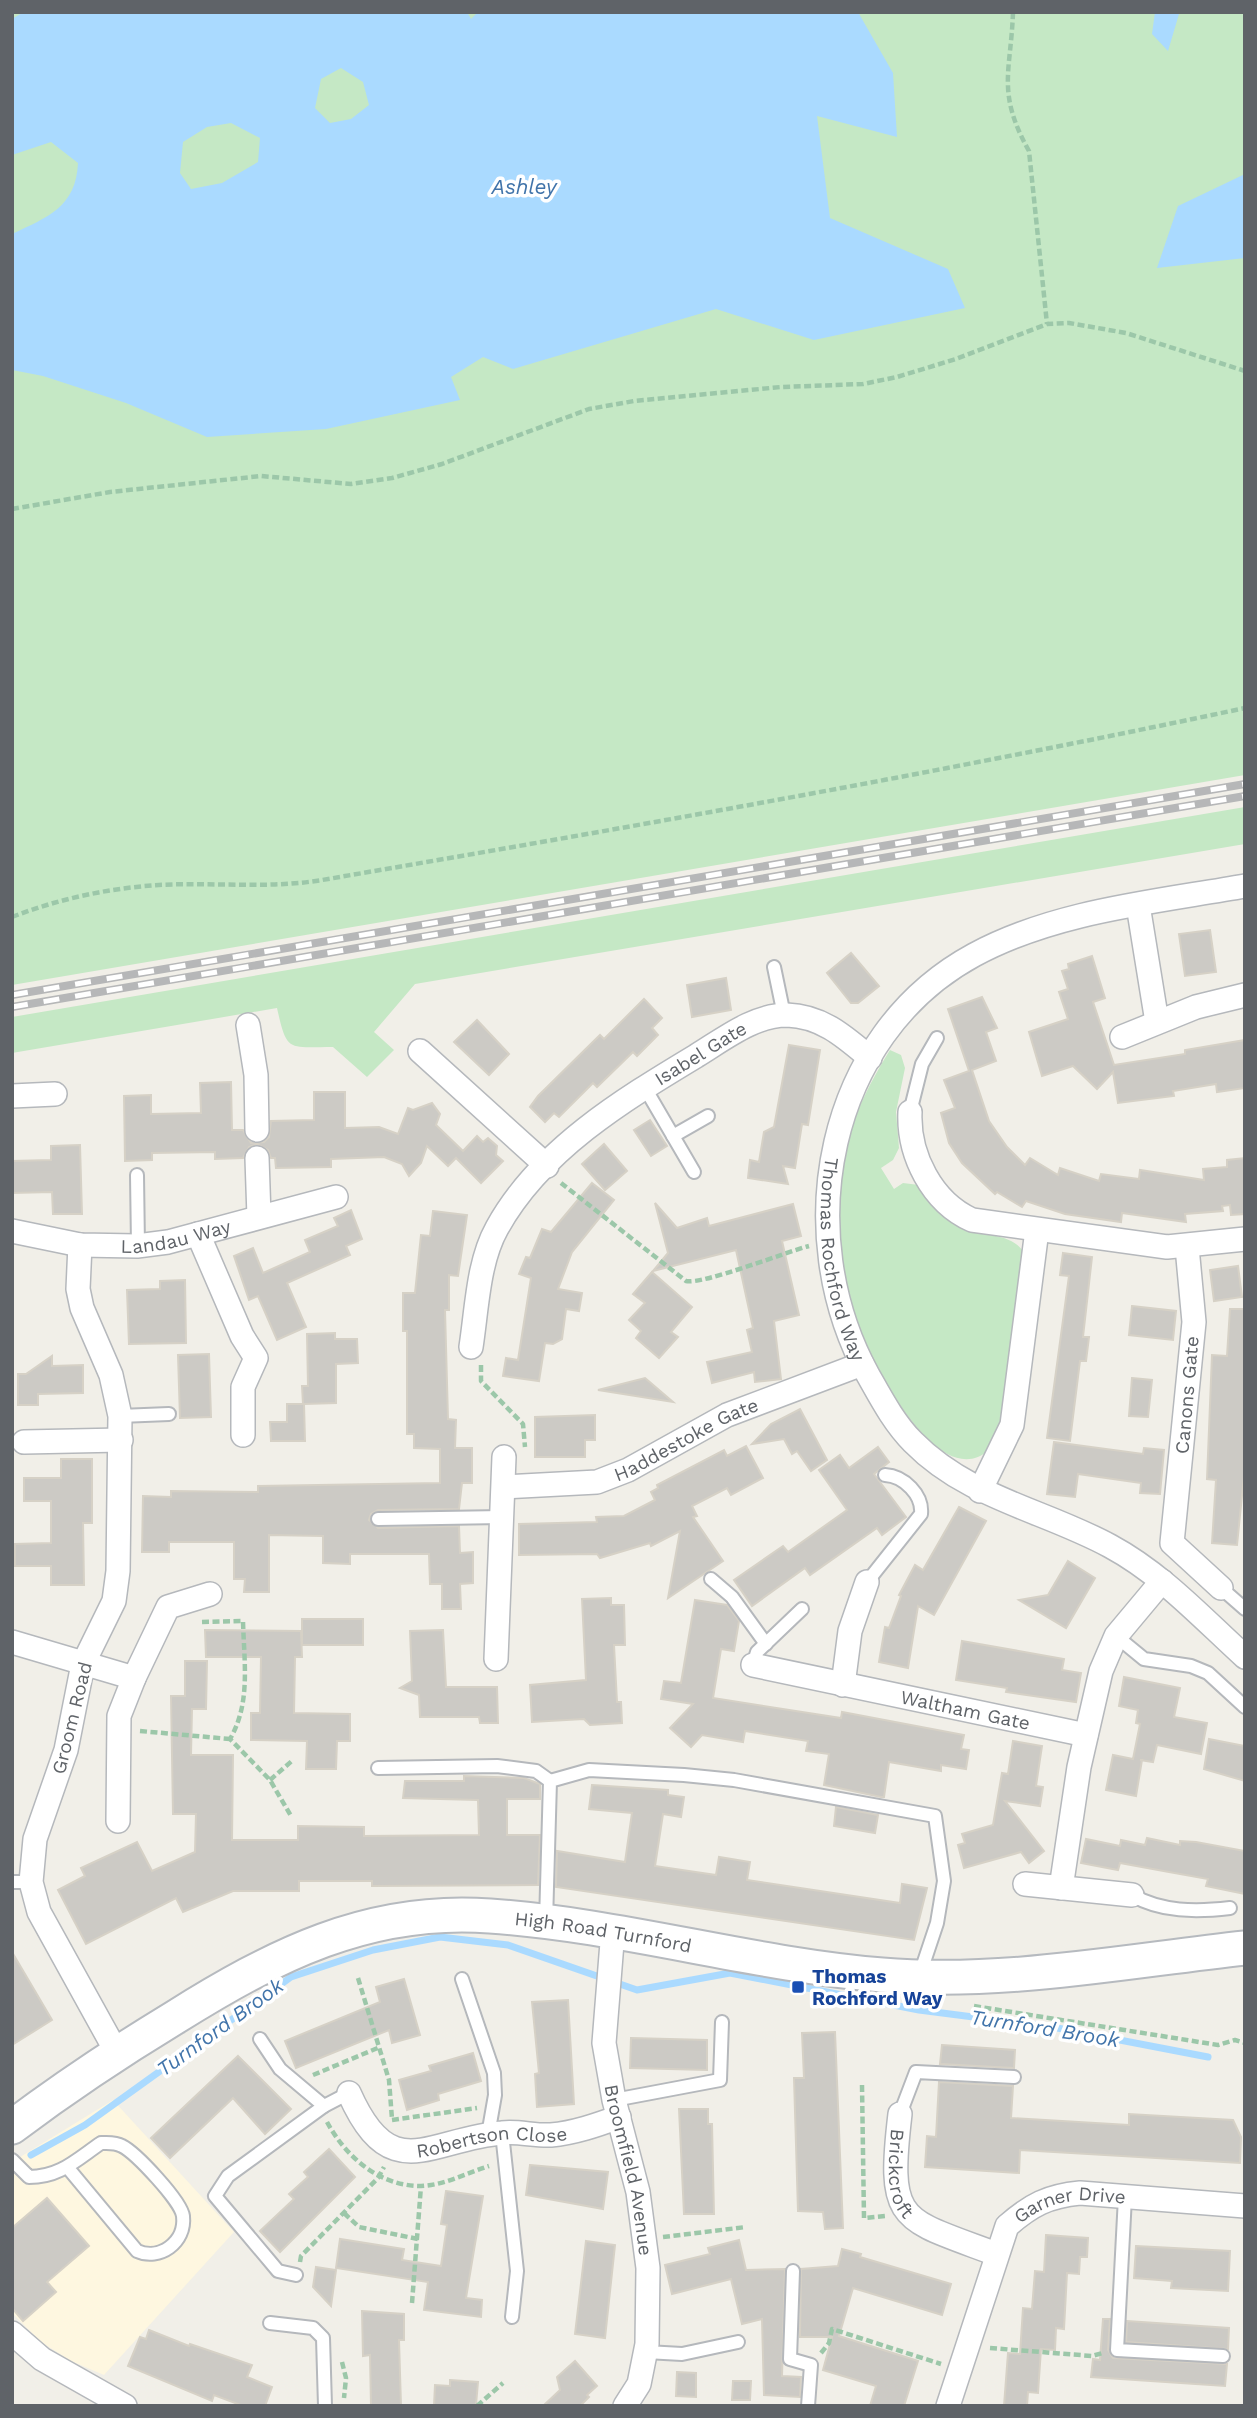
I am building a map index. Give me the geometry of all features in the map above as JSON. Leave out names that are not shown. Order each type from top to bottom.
[{"type":"main road","name":"High Road Turnford","points":[[12,2127],[117,2053],[257,1968],[354,1929],[415,1919],[487,1915],[613,1930],[815,1966],[882,1975],[1007,1975],[1245,1948]]},
{"type":"street","name":"Thomas Rochford Way","points":[[1245,886],[1072,919],[1017,935],[974,955],[943,975],[917,997],[894,1023],[870,1058],[850,1097],[834,1140],[827,1207],[827,1242],[835,1294],[845,1326],[883,1404],[913,1441],[942,1467],[980,1491],[1097,1539],[1131,1558],[1162,1581],[1245,1657]]},
{"type":"street","points":[[1138,905],[1157,1022]]},
{"type":"street","points":[[1122,1037],[1216,1000],[1245,995]]},
{"type":"street","name":"Isabel Gate","points":[[471,1347],[489,1244],[510,1206],[547,1166],[599,1117],[742,1028],[765,1018],[784,1015],[805,1017],[831,1026],[870,1058]]},
{"type":"street","points":[[248,1025],[256,1075],[257,1130]]},
{"type":"street","points":[[421,1051],[547,1166]]},
{"type":"street","points":[[12,1096],[55,1094]]},
{"type":"street","points":[[911,1112],[909,1133],[916,1156],[947,1205],[972,1220],[1187,1247],[1245,1239]]},
{"type":"street","points":[[257,1158],[260,1217]]},
{"type":"street","name":"Landau Way","points":[[12,1231],[80,1245],[138,1246],[198,1234],[335,1198]]},
{"type":"street","points":[[980,1491],[1005,1444],[1012,1424],[1037,1230]]},
{"type":"street","points":[[198,1234],[243,1336],[256,1358],[243,1387],[243,1435]]},
{"type":"street","name":"Groom Road","points":[[80,1245],[78,1289],[82,1308],[111,1375],[120,1416],[120,1533],[114,1601],[83,1664],[66,1750],[22,1882],[117,2053]]},
{"type":"street","name":"Canons Gate","points":[[1187,1247],[1194,1322],[1172,1543],[1221,1588]]},
{"type":"street","name":"Haddestoke Gate","points":[[515,1487],[597,1482],[628,1470],[727,1415],[862,1364]]},
{"type":"street","points":[[24,1442],[121,1440]]},
{"type":"street","points":[[496,1659],[503,1517],[515,1487],[503,1457]]},
{"type":"street","points":[[1061,1888],[1064,1850],[1101,1671],[1116,1636],[1162,1581]]},
{"type":"street","points":[[843,1685],[850,1631],[867,1582]]},
{"type":"street","points":[[118,1822],[117,1729],[134,1678],[168,1607],[210,1594]]},
{"type":"street","points":[[12,1642],[134,1678]]},
{"type":"street","name":"Waltham Gate","points":[[754,1665],[1086,1735]]},
{"type":"street","points":[[1025,1884],[1132,1895]]},
{"type":"street","name":"Broomfield Avenue","points":[[613,1930],[605,2003],[604,2043],[638,2192],[645,2240],[648,2303],[646,2352],[639,2384],[625,2406]]},
{"type":"street","points":[[349,2093],[365,2125],[389,2145]]},
{"type":"street","name":"Robertson Close","points":[[389,2145],[426,2151],[495,2134],[550,2135],[617,2108]]},
{"type":"street","name":"Brickcroft","points":[[900,2114],[897,2199],[907,2214],[927,2228],[996,2254]]},
{"type":"street","name":"Garner Drive","points":[[948,2406],[1007,2226],[1030,2205],[1055,2195],[1080,2193],[1245,2206]]},
{"type":"street","points":[[12,2333],[42,2359],[125,2406]]},
{"type":"lane","points":[[774,967],[784,1015]]},
{"type":"lane","points":[[911,1112],[922,1064],[937,1038]]},
{"type":"lane","points":[[645,1088],[694,1172]]},
{"type":"lane","points":[[673,1136],[708,1116]]},
{"type":"lane","points":[[137,1175],[138,1246]]},
{"type":"lane","points":[[120,1416],[169,1414]]},
{"type":"lane","points":[[867,1582],[920,1514],[918,1497],[900,1479],[885,1475]]},
{"type":"lane","points":[[378,1519],[503,1517]]},
{"type":"lane","points":[[711,1579],[732,1597],[766,1644]]},
{"type":"lane","points":[[1221,1588],[1245,1609]]},
{"type":"lane","points":[[754,1665],[757,1652],[802,1609]]},
{"type":"lane","points":[[1116,1636],[1144,1659],[1191,1666],[1208,1672],[1245,1707]]},
{"type":"lane","points":[[378,1768],[497,1766],[536,1770],[550,1782]]},
{"type":"lane","points":[[550,1782],[598,1770],[684,1775],[734,1780],[935,1816],[944,1881],[937,1923],[920,1976]]},
{"type":"lane","points":[[546,1922],[550,1782]]},
{"type":"lane","points":[[1132,1895],[1150,1906],[1207,1911],[1230,1908]]},
{"type":"lane","points":[[462,1979],[494,2073],[495,2134],[517,2271],[512,2317]]},
{"type":"lane","points":[[617,2108],[720,2080],[722,2022]]},
{"type":"lane","points":[[260,2039],[280,2069],[324,2106]]},
{"type":"lane","points":[[900,2114],[916,2071],[1014,2077]]},
{"type":"lane","points":[[296,2275],[278,2271],[215,2196],[228,2176],[324,2106],[349,2093]]},
{"type":"lane","points":[[12,2160],[29,2178],[49,2177],[68,2168],[101,2143],[124,2146],[178,2203],[183,2216],[182,2230],[173,2244],[162,2253],[149,2256],[137,2251],[68,2168]]},
{"type":"lane","points":[[1125,2197],[1118,2350],[1223,2356]]},
{"type":"lane","points":[[793,2271],[790,2359],[811,2365],[808,2406]]},
{"type":"lane","points":[[270,2323],[313,2329],[323,2338],[325,2406]]},
{"type":"lane","points":[[646,2352],[682,2354],[738,2342]]},
{"type":"path","points":[[1013,12],[1006,73],[1016,128],[1028,151],[1046,324]]},
{"type":"path","points":[[12,509],[110,492],[261,476],[351,484],[392,478],[442,464],[589,408],[781,387],[863,384],[956,359],[1046,324],[1069,323],[1126,332],[1245,371]]},
{"type":"path","points":[[12,917],[53,901],[158,885],[291,885],[469,855],[831,792],[1245,708]]},
{"type":"path","points":[[547,1166],[559,1181],[686,1281],[703,1282],[723,1272],[827,1242]]},
{"type":"path","points":[[471,1347],[482,1354],[481,1381],[523,1424],[515,1487]]},
{"type":"path","points":[[168,1607],[196,1622],[243,1621],[245,1703],[240,1722],[230,1739]]},
{"type":"path","points":[[117,1729],[230,1739],[270,1780],[291,1816]]},
{"type":"path","points":[[270,1780],[293,1760]]},
{"type":"path","points":[[296,2275],[301,2256],[379,2178],[389,2145],[392,2120],[390,2080],[358,1978]]},
{"type":"path","points":[[296,2083],[380,2047]]},
{"type":"path","points":[[862,2085],[864,2218],[907,2214]]},
{"type":"path","points":[[412,2303],[421,2186]]},
{"type":"path","points":[[344,2213],[359,2227],[418,2239]]},
{"type":"path","points":[[645,2240],[746,2227]]},
{"type":"path","points":[[811,2365],[829,2343],[832,2329],[960,2370]]},
{"type":"path","points":[[968,2347],[1092,2356],[1118,2350]]},
{"type":"path","points":[[477,2406],[503,2383]]},
{"type":"shaded area","points":[[113,2100],[234,2232],[104,2375],[71,2361],[41,2342],[12,2313],[12,2162]]},
{"type":"green space","points":[[12,12],[1245,12],[1245,775],[12,985]]},
{"type":"green space","points":[[1245,807],[1245,844],[415,984],[374,1032],[394,1050],[367,1077],[333,1047],[298,1047],[292,1044],[284,1033],[277,1008],[12,1053],[12,1017]]},
{"type":"green space","points":[[890,1050],[901,1055],[905,1068],[896,1112],[899,1148],[893,1160],[881,1168],[894,1189],[903,1183],[919,1185],[941,1213],[957,1226],[1010,1240],[1023,1251],[1002,1427],[989,1450],[968,1459],[946,1453],[924,1436],[904,1410],[885,1381],[858,1326],[841,1267],[837,1197],[843,1158],[854,1120],[870,1084]]},
{"type":"water","name":"Ashley","points":[[24,12],[467,12],[471,19],[478,12],[858,12],[893,73],[897,137],[817,116],[830,218],[948,269],[965,308],[814,340],[716,309],[513,369],[483,357],[451,377],[460,400],[326,429],[207,437],[126,403],[43,376],[12,370],[12,234],[58,209],[72,190],[78,163],[51,142],[12,155],[12,19]],"holes":[[[341,68],[363,82],[369,105],[351,119],[330,123],[315,108],[321,79]],[[231,123],[260,138],[258,162],[222,183],[191,189],[180,173],[183,142],[207,127]]]},
{"type":"water","points":[[1155,12],[1186,12],[1179,14],[1168,51],[1152,34]]},
{"type":"water","points":[[1245,174],[1245,258],[1157,268],[1178,206]]},
{"type":"building","points":[[1210,930],[1216,972],[1185,976],[1179,934]]},
{"type":"building","points":[[851,953],[879,986],[858,1003],[851,1003],[827,973]]},
{"type":"building","points":[[1092,956],[1105,998],[1093,1002],[1114,1065],[1185,1054],[1185,1050],[1245,1040],[1245,1088],[1217,1092],[1216,1084],[1173,1091],[1174,1096],[1118,1103],[1113,1072],[1097,1089],[1073,1066],[1042,1076],[1029,1032],[1068,1019],[1059,992],[1068,989],[1062,971],[1069,969],[1068,964]]},
{"type":"building","points":[[726,978],[731,1010],[692,1017],[687,985]]},
{"type":"building","points":[[982,997],[997,1028],[986,1032],[996,1061],[972,1070],[989,1121],[1007,1147],[1025,1165],[1030,1158],[1058,1175],[1060,1168],[1099,1181],[1101,1174],[1139,1179],[1140,1170],[1204,1180],[1203,1169],[1227,1167],[1227,1160],[1245,1158],[1245,1214],[1231,1215],[1230,1205],[1222,1206],[1223,1211],[1185,1214],[1186,1222],[1122,1213],[1121,1222],[1065,1214],[1026,1201],[1022,1207],[997,1192],[995,1194],[962,1163],[949,1143],[941,1113],[955,1108],[944,1080],[969,1071],[948,1009]]},
{"type":"building","points":[[644,999],[662,1018],[652,1028],[658,1035],[637,1056],[633,1052],[597,1087],[593,1083],[559,1117],[554,1113],[545,1122],[530,1107],[538,1096],[600,1035],[604,1039]]},
{"type":"building","points":[[477,1020],[509,1054],[489,1075],[454,1042]]},
{"type":"building","points":[[789,1045],[820,1050],[808,1125],[802,1124],[795,1168],[783,1166],[788,1184],[748,1178],[750,1160],[759,1162],[764,1132],[774,1127]]},
{"type":"building","points":[[231,1082],[232,1130],[243,1130],[251,1143],[264,1142],[269,1137],[271,1121],[314,1120],[314,1092],[345,1092],[345,1128],[379,1127],[398,1134],[408,1108],[413,1110],[432,1103],[440,1114],[436,1125],[463,1151],[477,1136],[483,1142],[488,1138],[497,1146],[496,1155],[503,1161],[481,1183],[456,1158],[448,1166],[427,1146],[421,1163],[409,1176],[402,1164],[384,1157],[331,1159],[331,1167],[276,1168],[275,1158],[271,1158],[268,1150],[257,1144],[249,1147],[243,1158],[215,1159],[215,1152],[152,1153],[152,1160],[125,1161],[124,1096],[151,1095],[151,1114],[201,1113],[200,1083]]},
{"type":"building","points":[[650,1120],[667,1146],[651,1156],[634,1130]]},
{"type":"building","points":[[604,1144],[627,1171],[605,1190],[582,1164]]},
{"type":"building","points":[[80,1145],[82,1214],[53,1214],[52,1192],[12,1193],[12,1161],[51,1160],[51,1146]]},
{"type":"building","points":[[592,1183],[614,1200],[572,1252],[558,1289],[582,1293],[579,1311],[566,1309],[562,1339],[553,1344],[545,1343],[539,1381],[503,1376],[506,1358],[518,1360],[531,1278],[519,1274],[526,1257],[530,1258],[542,1229],[551,1232]]},
{"type":"building","points":[[655,1203],[677,1228],[707,1218],[709,1226],[793,1204],[801,1236],[782,1241],[799,1315],[774,1321],[781,1379],[755,1382],[754,1372],[712,1383],[707,1362],[752,1352],[747,1330],[753,1328],[736,1250],[653,1271],[668,1253]]},
{"type":"building","points":[[351,1210],[362,1239],[346,1246],[350,1255],[287,1283],[306,1327],[277,1340],[258,1296],[249,1300],[234,1256],[253,1248],[263,1273],[310,1252],[305,1240],[338,1226],[334,1218]]},
{"type":"building","points":[[433,1211],[467,1215],[458,1276],[449,1275],[449,1310],[445,1310],[448,1419],[456,1420],[455,1448],[472,1448],[472,1483],[462,1483],[459,1509],[378,1510],[371,1514],[369,1520],[378,1528],[459,1526],[460,1553],[473,1552],[473,1583],[460,1584],[461,1609],[442,1609],[442,1584],[430,1584],[429,1554],[350,1554],[350,1564],[323,1563],[323,1536],[269,1535],[269,1592],[244,1592],[245,1579],[234,1579],[234,1542],[169,1542],[169,1552],[142,1552],[143,1496],[171,1497],[171,1491],[258,1492],[258,1486],[440,1483],[440,1449],[414,1448],[414,1434],[407,1434],[407,1331],[403,1331],[403,1293],[415,1293],[421,1235],[430,1236]]},
{"type":"building","points":[[1063,1253],[1092,1257],[1083,1337],[1089,1337],[1086,1361],[1080,1361],[1070,1441],[1047,1438],[1069,1276],[1060,1275]]},
{"type":"building","points":[[1238,1266],[1242,1297],[1214,1301],[1210,1270]]},
{"type":"building","points":[[652,1272],[692,1307],[671,1332],[678,1337],[659,1358],[636,1338],[641,1331],[629,1320],[645,1303],[633,1294]]},
{"type":"building","points":[[185,1280],[186,1343],[129,1344],[127,1290],[160,1289],[160,1281]]},
{"type":"building","points":[[1132,1306],[1176,1311],[1173,1340],[1129,1335]]},
{"type":"building","points":[[1230,1309],[1245,1309],[1245,1466],[1237,1545],[1212,1543],[1216,1480],[1207,1479],[1212,1355],[1227,1356]]},
{"type":"building","points":[[335,1333],[335,1339],[357,1339],[358,1363],[336,1364],[336,1403],[304,1404],[305,1441],[271,1441],[270,1422],[287,1422],[287,1404],[303,1404],[302,1386],[308,1386],[307,1334]]},
{"type":"building","points":[[209,1354],[211,1417],[180,1418],[178,1355]]},
{"type":"building","points":[[52,1356],[52,1366],[83,1365],[83,1393],[38,1394],[38,1405],[18,1405],[18,1374],[26,1374]]},
{"type":"building","points":[[645,1378],[673,1402],[598,1390]]},
{"type":"building","points":[[1132,1378],[1152,1380],[1148,1417],[1129,1416]]},
{"type":"building","points":[[800,1409],[827,1460],[811,1471],[797,1451],[792,1454],[784,1439],[752,1444],[771,1424]]},
{"type":"building","points":[[595,1415],[595,1440],[585,1440],[585,1457],[535,1457],[535,1417]]},
{"type":"building","points":[[1054,1442],[1143,1454],[1144,1448],[1164,1450],[1160,1494],[1140,1493],[1141,1483],[1078,1474],[1075,1497],[1047,1494]]},
{"type":"building","points":[[746,1446],[763,1478],[731,1495],[727,1488],[692,1506],[697,1516],[693,1517],[723,1561],[668,1598],[680,1531],[651,1546],[650,1543],[600,1558],[597,1554],[519,1555],[519,1524],[597,1522],[596,1517],[624,1516],[655,1500],[651,1492],[658,1488],[657,1485],[724,1450],[727,1456]]},
{"type":"building","points":[[878,1447],[889,1462],[874,1474],[906,1517],[882,1535],[877,1528],[810,1575],[805,1568],[752,1606],[734,1580],[783,1546],[788,1552],[847,1510],[819,1470],[840,1455],[849,1468]]},
{"type":"building","points":[[61,1459],[92,1459],[92,1523],[83,1523],[84,1585],[51,1585],[51,1566],[15,1566],[15,1544],[51,1543],[51,1501],[24,1501],[24,1478],[61,1478]]},
{"type":"building","points":[[959,1507],[986,1521],[934,1615],[918,1606],[908,1668],[879,1662],[885,1627],[889,1628],[901,1596],[899,1595],[915,1565],[923,1570]]},
{"type":"building","points":[[1068,1561],[1095,1578],[1066,1628],[1019,1600],[1048,1595]]},
{"type":"building","points":[[611,1598],[611,1605],[624,1605],[625,1645],[614,1645],[617,1702],[621,1702],[622,1723],[590,1725],[584,1719],[532,1722],[530,1685],[586,1680],[582,1599]]},
{"type":"building","points":[[695,1600],[727,1605],[739,1621],[734,1651],[721,1649],[713,1698],[841,1718],[842,1712],[964,1735],[961,1749],[969,1750],[966,1769],[941,1765],[941,1771],[889,1762],[884,1797],[881,1797],[824,1785],[829,1754],[806,1751],[808,1741],[745,1731],[743,1742],[702,1735],[691,1747],[670,1728],[693,1704],[661,1699],[664,1681],[681,1683]]},
{"type":"building","points":[[302,1619],[363,1619],[363,1645],[302,1645]]},
{"type":"building","points":[[205,1630],[301,1631],[302,1657],[295,1657],[294,1713],[350,1714],[350,1741],[337,1741],[336,1769],[306,1769],[307,1741],[251,1740],[251,1713],[260,1713],[261,1657],[206,1657]]},
{"type":"building","points":[[443,1630],[446,1687],[497,1687],[498,1723],[480,1723],[479,1717],[420,1717],[419,1695],[400,1688],[412,1681],[410,1631]]},
{"type":"building","points":[[962,1641],[1064,1659],[1062,1670],[1081,1673],[1076,1702],[1006,1692],[1007,1688],[956,1680]]},
{"type":"building","points":[[185,1661],[207,1661],[206,1709],[192,1709],[191,1755],[233,1755],[232,1840],[298,1840],[298,1826],[364,1827],[364,1836],[479,1835],[478,1800],[403,1798],[405,1781],[464,1781],[464,1776],[524,1778],[540,1784],[540,1799],[507,1799],[507,1835],[540,1835],[538,1885],[372,1886],[372,1881],[299,1881],[299,1891],[233,1891],[183,1912],[176,1898],[86,1944],[58,1890],[85,1876],[81,1868],[137,1842],[152,1871],[195,1852],[196,1814],[173,1814],[171,1696],[185,1696]]},
{"type":"building","points":[[1124,1677],[1180,1688],[1174,1717],[1207,1723],[1201,1754],[1157,1745],[1153,1762],[1142,1760],[1136,1796],[1106,1790],[1113,1755],[1133,1759],[1140,1724],[1136,1723],[1138,1710],[1119,1706]]},
{"type":"building","points":[[1209,1739],[1245,1746],[1245,1781],[1204,1769]]},
{"type":"building","points":[[1013,1741],[1042,1746],[1036,1786],[1043,1787],[1040,1806],[1005,1801],[1044,1851],[1029,1863],[1021,1852],[964,1868],[958,1845],[965,1843],[962,1834],[993,1825],[1002,1773],[1008,1774]]},
{"type":"building","points":[[592,1785],[668,1790],[668,1795],[684,1797],[681,1817],[663,1814],[655,1866],[716,1875],[719,1857],[750,1862],[747,1880],[900,1903],[902,1884],[927,1888],[914,1940],[556,1887],[557,1851],[625,1862],[632,1813],[589,1809]]},
{"type":"building","points":[[836,1807],[878,1815],[875,1833],[834,1826]]},
{"type":"building","points":[[1147,1838],[1180,1845],[1180,1841],[1196,1842],[1245,1851],[1245,1894],[1206,1886],[1208,1879],[1120,1863],[1118,1870],[1081,1863],[1086,1839],[1120,1846],[1121,1840],[1145,1845]]},
{"type":"building","points":[[12,1952],[52,2020],[12,2045]]},
{"type":"building","points":[[404,1979],[420,2035],[392,2043],[389,2030],[296,2068],[285,2041],[380,2002],[376,1987]]},
{"type":"building","points":[[568,2000],[574,2104],[537,2107],[535,2074],[539,2073],[532,2002]]},
{"type":"building","points":[[835,2032],[843,2228],[825,2229],[823,2212],[798,2211],[794,2078],[804,2078],[802,2033]]},
{"type":"building","points":[[631,2038],[707,2040],[707,2070],[630,2068]]},
{"type":"building","points":[[942,2045],[1015,2050],[1014,2068],[940,2064]]},
{"type":"building","points":[[473,2053],[481,2081],[438,2094],[439,2100],[407,2110],[399,2080],[431,2071],[429,2066]]},
{"type":"building","points":[[238,2056],[291,2109],[265,2134],[233,2098],[170,2158],[151,2138]]},
{"type":"building","points":[[939,2082],[1013,2086],[1011,2118],[1129,2125],[1129,2114],[1233,2120],[1241,2137],[1240,2163],[1020,2150],[1019,2173],[925,2167],[927,2136],[936,2137]]},
{"type":"building","points":[[679,2109],[708,2109],[708,2124],[712,2124],[714,2214],[684,2214]]},
{"type":"building","points":[[329,2149],[355,2177],[280,2252],[260,2231],[294,2199],[289,2194],[308,2177],[304,2172]]},
{"type":"building","points":[[530,2165],[608,2172],[603,2209],[526,2195]]},
{"type":"building","points":[[446,2191],[483,2196],[466,2298],[482,2300],[481,2317],[424,2310],[428,2282],[336,2268],[340,2239],[404,2249],[402,2260],[441,2266],[447,2225],[441,2224]]},
{"type":"building","points":[[47,2198],[89,2246],[47,2282],[56,2292],[23,2321],[12,2308],[12,2228]]},
{"type":"building","points":[[1046,2235],[1088,2238],[1087,2257],[1080,2257],[1079,2274],[1067,2273],[1064,2329],[1056,2328],[1055,2350],[1041,2349],[1038,2393],[1028,2392],[1027,2406],[1004,2406],[1008,2353],[1020,2354],[1023,2308],[1032,2309],[1035,2271],[1044,2272]]},
{"type":"building","points":[[739,2240],[746,2270],[785,2269],[782,2376],[801,2377],[800,2397],[764,2395],[762,2319],[742,2324],[731,2279],[672,2294],[665,2265],[710,2254],[708,2248]]},
{"type":"building","points":[[586,2241],[615,2245],[605,2338],[575,2334]]},
{"type":"building","points":[[1136,2246],[1230,2251],[1228,2291],[1171,2288],[1172,2281],[1134,2278]]},
{"type":"building","points":[[842,2249],[861,2254],[860,2257],[951,2284],[942,2315],[853,2288],[839,2336],[918,2361],[904,2406],[870,2406],[876,2386],[823,2370],[832,2337],[800,2337],[801,2269],[838,2266]]},
{"type":"building","points":[[316,2267],[336,2270],[331,2306],[313,2287]]},
{"type":"building","points":[[362,2311],[404,2314],[404,2340],[399,2340],[401,2406],[371,2406],[370,2355],[363,2356]]},
{"type":"building","points":[[1103,2319],[1110,2319],[1108,2350],[1113,2358],[1227,2364],[1225,2386],[1091,2377],[1093,2359],[1100,2360]]},
{"type":"building","points":[[1127,2321],[1229,2328],[1228,2349],[1126,2342]]},
{"type":"building","points":[[149,2330],[189,2346],[190,2344],[252,2365],[247,2377],[272,2387],[265,2406],[243,2406],[214,2395],[212,2401],[128,2366],[140,2337],[146,2339]]},
{"type":"building","points":[[575,2361],[597,2386],[580,2406],[543,2406],[560,2390],[557,2377]]},
{"type":"building","points":[[677,2372],[696,2373],[696,2397],[676,2396]]},
{"type":"building","points":[[450,2380],[478,2382],[476,2405],[434,2406],[435,2385],[450,2386]]},
{"type":"building","points":[[733,2381],[751,2381],[750,2400],[732,2400]]},
{"type":"waterway","name":"Turnford Brook","points":[[31,2155],[85,2125],[291,1977],[373,1950],[440,1937],[508,1945],[637,1990],[730,1973],[919,2010],[1052,2027],[1208,2057]]},
{"type":"railway","points":[[12,995],[1245,784]]},
{"type":"railway","points":[[12,1007],[1245,796]]},
{"type":"place","name":"Thomas Rochford Way","points":[[798,1987]]}]
